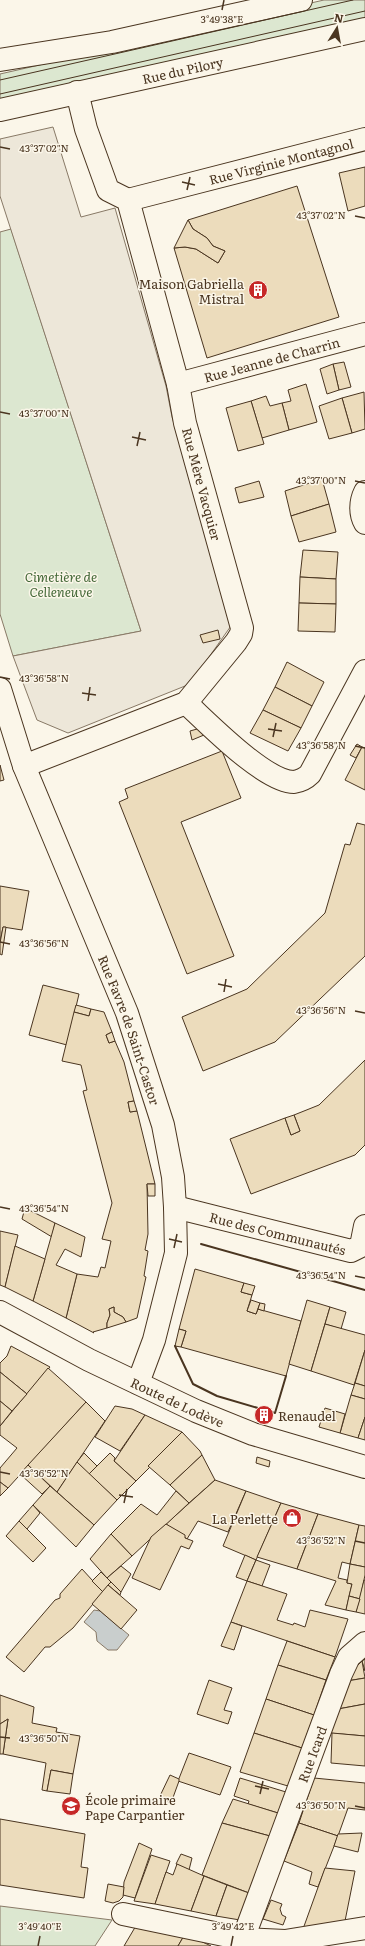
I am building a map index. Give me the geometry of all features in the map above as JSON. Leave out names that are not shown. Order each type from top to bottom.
[{"type":"street","points":[[0,60],[112,42],[301,0]]},
{"type":"street","name":"Rue du Pilory","points":[[0,110],[365,29]]},
{"type":"street","points":[[77,92],[86,129],[108,190],[128,200]]},
{"type":"street","name":"Rue Virginie Montagnol","points":[[128,200],[365,139]]},
{"type":"street","name":"Rue Mère Vacquier","points":[[24,766],[186,703],[241,634],[242,628],[185,423],[178,384],[128,200]]},
{"type":"street","name":"Rue Jeanne de Charrin","points":[[178,384],[365,334]]},
{"type":"street","points":[[365,492],[362,498],[361,510],[365,523]]},
{"type":"street","points":[[186,703],[263,770],[278,778],[294,782],[304,779],[310,774],[365,671]]},
{"type":"street","name":"Rue Favre de Saint-Castor","points":[[0,689],[24,766],[127,1013],[163,1125],[173,1177],[176,1253],[154,1340],[138,1383]]},
{"type":"street","name":"Rue des Communautés","points":[[175,1207],[351,1251],[361,1246],[365,1226]]},
{"type":"street","name":"Route de Lodève","points":[[0,1312],[89,1360],[196,1411],[253,1434],[365,1467]]},
{"type":"street","name":"Rue Icard","points":[[241,1942],[341,1674],[349,1656],[365,1643]]},
{"type":"street","points":[[123,1914],[241,1942],[285,1941],[365,1928]]},
{"type":"green space","points":[[324,0],[365,0],[365,20],[0,102],[0,74]]},
{"type":"green space","name":"Cimetière de Celleneuve","points":[[11,229],[141,631],[13,656],[0,614],[0,232]]},
{"type":"green space","points":[[0,1906],[112,1920],[95,1946],[0,1946]]},
{"type":"shaded area","points":[[53,127],[81,217],[115,208],[166,386],[172,417],[233,623],[190,684],[68,733],[37,720],[13,656],[141,631],[0,196],[0,139]]},
{"type":"shaded area","points":[[94,1610],[100,1611],[129,1635],[117,1650],[108,1650],[97,1641],[96,1632],[84,1622]]},
{"type":"building","points":[[365,167],[365,206],[348,211],[339,173]]},
{"type":"building","name":"Maison Gabriella Mistral","points":[[297,186],[339,317],[207,358],[174,248],[185,247],[196,249],[218,263],[225,251],[213,246],[207,238],[193,229],[188,220]]},
{"type":"building","points":[[188,220],[193,229],[207,238],[213,246],[225,251],[218,263],[196,249],[185,247],[174,248]]},
{"type":"building","points":[[344,362],[351,387],[339,390],[333,364]]},
{"type":"building","points":[[333,364],[339,390],[327,394],[320,369]]},
{"type":"building","points":[[306,384],[317,422],[289,430],[282,403],[291,401],[288,390]]},
{"type":"building","points":[[364,392],[365,429],[352,433],[342,398]]},
{"type":"building","points":[[266,396],[270,406],[282,403],[289,430],[262,438],[251,401]]},
{"type":"building","points":[[342,398],[352,433],[329,439],[319,406]]},
{"type":"building","points":[[251,401],[264,444],[238,451],[226,408]]},
{"type":"building","points":[[322,479],[329,504],[291,516],[285,491]]},
{"type":"building","points":[[259,481],[264,497],[239,503],[235,488]]},
{"type":"building","points":[[329,504],[336,532],[299,542],[291,516]]},
{"type":"building","points":[[303,550],[338,552],[336,579],[300,577]]},
{"type":"building","points":[[300,577],[336,579],[336,604],[299,603]]},
{"type":"building","points":[[299,603],[336,604],[335,632],[298,631]]},
{"type":"building","points":[[218,630],[220,639],[203,643],[200,635]]},
{"type":"building","points":[[287,662],[324,682],[312,706],[275,687]]},
{"type":"building","points":[[275,687],[312,706],[301,728],[263,710]]},
{"type":"building","points":[[263,710],[301,728],[288,751],[250,733]]},
{"type":"building","points":[[197,729],[204,735],[192,740],[190,731]]},
{"type":"building","points":[[357,744],[362,747],[356,758],[350,755]]},
{"type":"building","points":[[362,747],[365,748],[365,790],[345,780]]},
{"type":"building","points":[[222,751],[241,798],[181,822],[234,956],[187,974],[119,802],[128,798],[125,789]]},
{"type":"building","points":[[0,765],[4,780],[0,781]]},
{"type":"building","points":[[357,823],[365,825],[365,956],[275,1042],[203,1071],[182,1017],[247,989],[325,913],[345,844],[350,845]]},
{"type":"building","points":[[0,886],[29,891],[22,930],[3,927],[0,943]]},
{"type":"building","points":[[3,927],[6,927],[2,955],[0,954],[0,943]]},
{"type":"building","points":[[43,985],[79,994],[67,1045],[29,1035]]},
{"type":"building","points":[[76,1005],[91,1009],[89,1016],[74,1012]]},
{"type":"building","points":[[91,1009],[104,1012],[112,1032],[106,1035],[109,1043],[115,1041],[124,1062],[134,1101],[128,1102],[130,1112],[137,1111],[155,1184],[147,1184],[148,1234],[145,1250],[148,1251],[144,1276],[146,1277],[137,1318],[126,1322],[123,1317],[114,1312],[114,1307],[109,1309],[110,1315],[107,1328],[93,1332],[94,1333],[66,1318],[77,1274],[98,1277],[101,1267],[105,1268],[111,1241],[102,1239],[112,1203],[83,1091],[87,1090],[81,1065],[62,1061],[74,1012],[89,1016]]},
{"type":"building","points":[[112,1032],[115,1041],[109,1043],[106,1035]]},
{"type":"building","points":[[365,1060],[365,1145],[355,1155],[251,1194],[230,1139],[285,1118],[291,1135],[300,1131],[294,1115],[319,1105]]},
{"type":"building","points":[[134,1101],[137,1111],[130,1112],[128,1102]]},
{"type":"building","points":[[294,1115],[300,1131],[291,1135],[285,1118]]},
{"type":"building","points":[[147,1184],[155,1184],[155,1196],[148,1196]]},
{"type":"building","points":[[25,1208],[55,1223],[52,1237],[22,1219]]},
{"type":"building","points":[[55,1223],[85,1237],[81,1257],[65,1249],[56,1265],[77,1274],[66,1318],[33,1301]]},
{"type":"building","points":[[0,1231],[18,1235],[5,1287],[0,1285]]},
{"type":"building","points":[[15,1246],[45,1259],[33,1301],[5,1287]]},
{"type":"building","points":[[195,1269],[244,1283],[241,1292],[252,1295],[247,1311],[256,1314],[258,1309],[301,1321],[286,1376],[181,1347],[186,1331],[179,1329]]},
{"type":"building","points":[[244,1283],[255,1286],[252,1295],[241,1292]]},
{"type":"building","points":[[251,1300],[260,1303],[256,1314],[247,1311]]},
{"type":"building","points":[[307,1300],[330,1307],[311,1371],[289,1364]]},
{"type":"building","points":[[260,1303],[265,1304],[264,1311],[258,1309]]},
{"type":"building","points":[[114,1307],[114,1312],[123,1317],[126,1322],[107,1328],[110,1315],[109,1309]]},
{"type":"building","points":[[330,1307],[346,1312],[341,1329],[325,1324]]},
{"type":"building","points":[[325,1324],[365,1335],[365,1350],[354,1385],[311,1371]]},
{"type":"building","points":[[179,1329],[186,1331],[181,1347],[175,1346]]},
{"type":"building","points":[[11,1346],[50,1367],[27,1394],[0,1372],[0,1363],[7,1356]]},
{"type":"building","points":[[365,1350],[365,1386],[355,1383]]},
{"type":"building","points":[[48,1368],[86,1402],[8,1488],[0,1482],[0,1468],[17,1448],[0,1435],[0,1426]]},
{"type":"building","points":[[0,1372],[27,1394],[12,1411],[0,1401]]},
{"type":"building","points":[[355,1383],[365,1386],[365,1399],[351,1395]]},
{"type":"building","points":[[351,1395],[365,1399],[365,1417],[358,1438],[340,1433]]},
{"type":"building","points":[[0,1401],[12,1411],[0,1426]]},
{"type":"building","points":[[86,1402],[105,1421],[57,1492],[28,1465]]},
{"type":"building","points":[[115,1406],[132,1409],[145,1415],[120,1451],[95,1437]]},
{"type":"building","points":[[325,1408],[345,1414],[340,1433],[319,1427]]},
{"type":"building","name":"Renaudel","points":[[258,1411],[271,1414],[269,1420],[256,1416]]},
{"type":"building","points":[[145,1415],[182,1432],[148,1466],[150,1467],[136,1481],[114,1461]]},
{"type":"building","points":[[365,1417],[365,1440],[358,1438]]},
{"type":"building","points":[[182,1432],[202,1455],[170,1485],[148,1466]]},
{"type":"building","points":[[84,1453],[97,1466],[89,1474],[77,1462]]},
{"type":"building","points":[[110,1453],[115,1458],[114,1461],[136,1481],[117,1500],[89,1474]]},
{"type":"building","points":[[202,1455],[215,1480],[189,1503],[170,1485]]},
{"type":"building","points":[[257,1457],[270,1461],[269,1467],[256,1463]]},
{"type":"building","points":[[77,1462],[117,1500],[94,1525],[57,1492]]},
{"type":"building","points":[[28,1465],[50,1486],[42,1494],[20,1474]]},
{"type":"building","points":[[215,1480],[246,1491],[228,1532],[198,1521],[187,1539],[166,1524]]},
{"type":"building","points":[[0,1482],[8,1488],[0,1496]]},
{"type":"building","points":[[50,1486],[94,1525],[76,1547],[33,1505]]},
{"type":"building","points":[[176,1491],[189,1503],[132,1556],[111,1534],[141,1504],[157,1515]]},
{"type":"building","points":[[246,1491],[281,1503],[256,1560],[223,1546]]},
{"type":"building","points":[[281,1503],[318,1514],[297,1569],[257,1557]]},
{"type":"building","points":[[33,1505],[40,1513],[27,1529],[19,1521]]},
{"type":"building","points":[[318,1514],[359,1525],[350,1564],[342,1562],[338,1578],[347,1580],[347,1583],[352,1584],[346,1610],[325,1605],[336,1581],[297,1569]]},
{"type":"building","points":[[19,1521],[46,1548],[33,1562],[6,1536]]},
{"type":"building","points":[[166,1524],[185,1535],[185,1538],[193,1541],[189,1549],[181,1546],[160,1590],[132,1578],[151,1537]]},
{"type":"building","points":[[359,1525],[365,1526],[365,1567],[350,1564]]},
{"type":"building","points":[[111,1534],[132,1556],[107,1578],[90,1559]]},
{"type":"building","points":[[245,1555],[256,1560],[247,1581],[236,1577]]},
{"type":"building","points":[[256,1560],[270,1565],[262,1586],[247,1581]]},
{"type":"building","points":[[350,1564],[365,1567],[365,1575],[360,1599],[349,1596],[352,1584],[347,1583]]},
{"type":"building","points":[[121,1566],[131,1574],[121,1592],[107,1578]]},
{"type":"building","points":[[82,1569],[103,1592],[73,1628],[50,1647],[45,1647],[24,1672],[6,1657],[55,1600],[60,1598],[60,1594]]},
{"type":"building","points":[[101,1572],[111,1582],[103,1592],[92,1581]]},
{"type":"building","points":[[365,1580],[365,1614],[356,1612]]},
{"type":"building","points":[[247,1581],[287,1594],[277,1620],[293,1625],[294,1623],[305,1627],[310,1610],[348,1619],[335,1657],[231,1622]]},
{"type":"building","points":[[111,1582],[121,1592],[120,1595],[108,1585]]},
{"type":"building","points":[[108,1585],[137,1610],[121,1629],[92,1604]]},
{"type":"building","points":[[349,1596],[360,1599],[356,1612],[346,1610]]},
{"type":"building","points":[[231,1622],[242,1626],[234,1650],[221,1646]]},
{"type":"building","points":[[287,1641],[335,1657],[326,1680],[278,1665]]},
{"type":"building","points":[[365,1659],[365,1671],[362,1661]]},
{"type":"building","points":[[362,1661],[365,1678],[347,1681],[356,1667]]},
{"type":"building","points":[[278,1665],[326,1680],[314,1715],[266,1699]]},
{"type":"building","points":[[365,1678],[365,1704],[338,1709],[347,1681]]},
{"type":"building","points":[[209,1680],[232,1688],[224,1710],[232,1712],[228,1724],[197,1714]]},
{"type":"building","points":[[0,1695],[34,1707],[32,1723],[57,1728],[56,1732],[80,1736],[73,1774],[51,1770],[47,1791],[42,1790],[46,1763],[3,1754],[8,1719],[0,1724]]},
{"type":"building","points":[[266,1699],[314,1715],[302,1748],[254,1733]]},
{"type":"building","points":[[365,1704],[365,1736],[329,1733],[338,1709]]},
{"type":"building","points":[[8,1719],[3,1754],[0,1754],[0,1724]]},
{"type":"building","points":[[254,1733],[302,1748],[288,1786],[240,1772]]},
{"type":"building","points":[[332,1733],[365,1736],[365,1766],[331,1763]]},
{"type":"building","points":[[189,1753],[231,1767],[220,1795],[178,1781]]},
{"type":"building","points":[[51,1770],[73,1774],[70,1794],[47,1791]]},
{"type":"building","points":[[170,1775],[179,1779],[171,1803],[159,1798]]},
{"type":"building","points":[[240,1778],[286,1792],[278,1813],[248,1804],[249,1801],[234,1796]]},
{"type":"building","points":[[314,1778],[365,1783],[365,1810],[348,1808],[338,1836],[299,1823]]},
{"type":"building","points":[[233,1799],[278,1813],[270,1836],[222,1823]]},
{"type":"building","points":[[0,1819],[85,1834],[81,1867],[88,1868],[84,1898],[0,1885]]},
{"type":"building","points":[[222,1823],[270,1836],[249,1893],[202,1875]]},
{"type":"building","points":[[299,1823],[338,1836],[318,1887],[309,1884],[312,1872],[284,1861]]},
{"type":"building","points":[[362,1833],[358,1852],[334,1846],[338,1834]]},
{"type":"building","points":[[139,1843],[152,1849],[135,1898],[123,1895],[124,1882]]},
{"type":"building","points":[[181,1854],[192,1858],[189,1870],[176,1864]]},
{"type":"building","points":[[151,1855],[170,1861],[155,1904],[134,1901]]},
{"type":"building","points":[[177,1864],[204,1876],[191,1911],[155,1904],[166,1872],[173,1875]]},
{"type":"building","points":[[325,1868],[355,1871],[345,1921],[303,1929]]},
{"type":"building","points":[[204,1876],[227,1885],[216,1916],[191,1911]]},
{"type":"building","points":[[108,1884],[124,1887],[123,1897],[119,1901],[113,1903],[105,1901]]},
{"type":"building","points":[[227,1885],[249,1893],[240,1920],[216,1916]]},
{"type":"building","points":[[271,1900],[282,1904],[280,1909],[282,1915],[286,1917],[283,1925],[263,1919]]},
{"type":"building","points":[[137,1924],[185,1934],[178,1946],[124,1946]]},
{"type":"building","points":[[186,1934],[211,1946],[178,1946]]},
{"type":"tram line","points":[[0,80],[353,0]]},
{"type":"tram line","points":[[0,94],[365,11]]},
{"type":"wall","points":[[201,1244],[365,1290]]},
{"type":"wall","points":[[175,1346],[193,1384],[217,1396],[275,1413],[286,1376]]},
{"type":"place","name":"Maison Gabriella Mistral","points":[[258,290]]},
{"type":"place","name":"Renaudel","points":[[264,1415]]},
{"type":"place","name":"La Perlette","points":[[292,1518]]},
{"type":"place","name":"École primaire Pape Carpantier","points":[[71,1806]]}]
